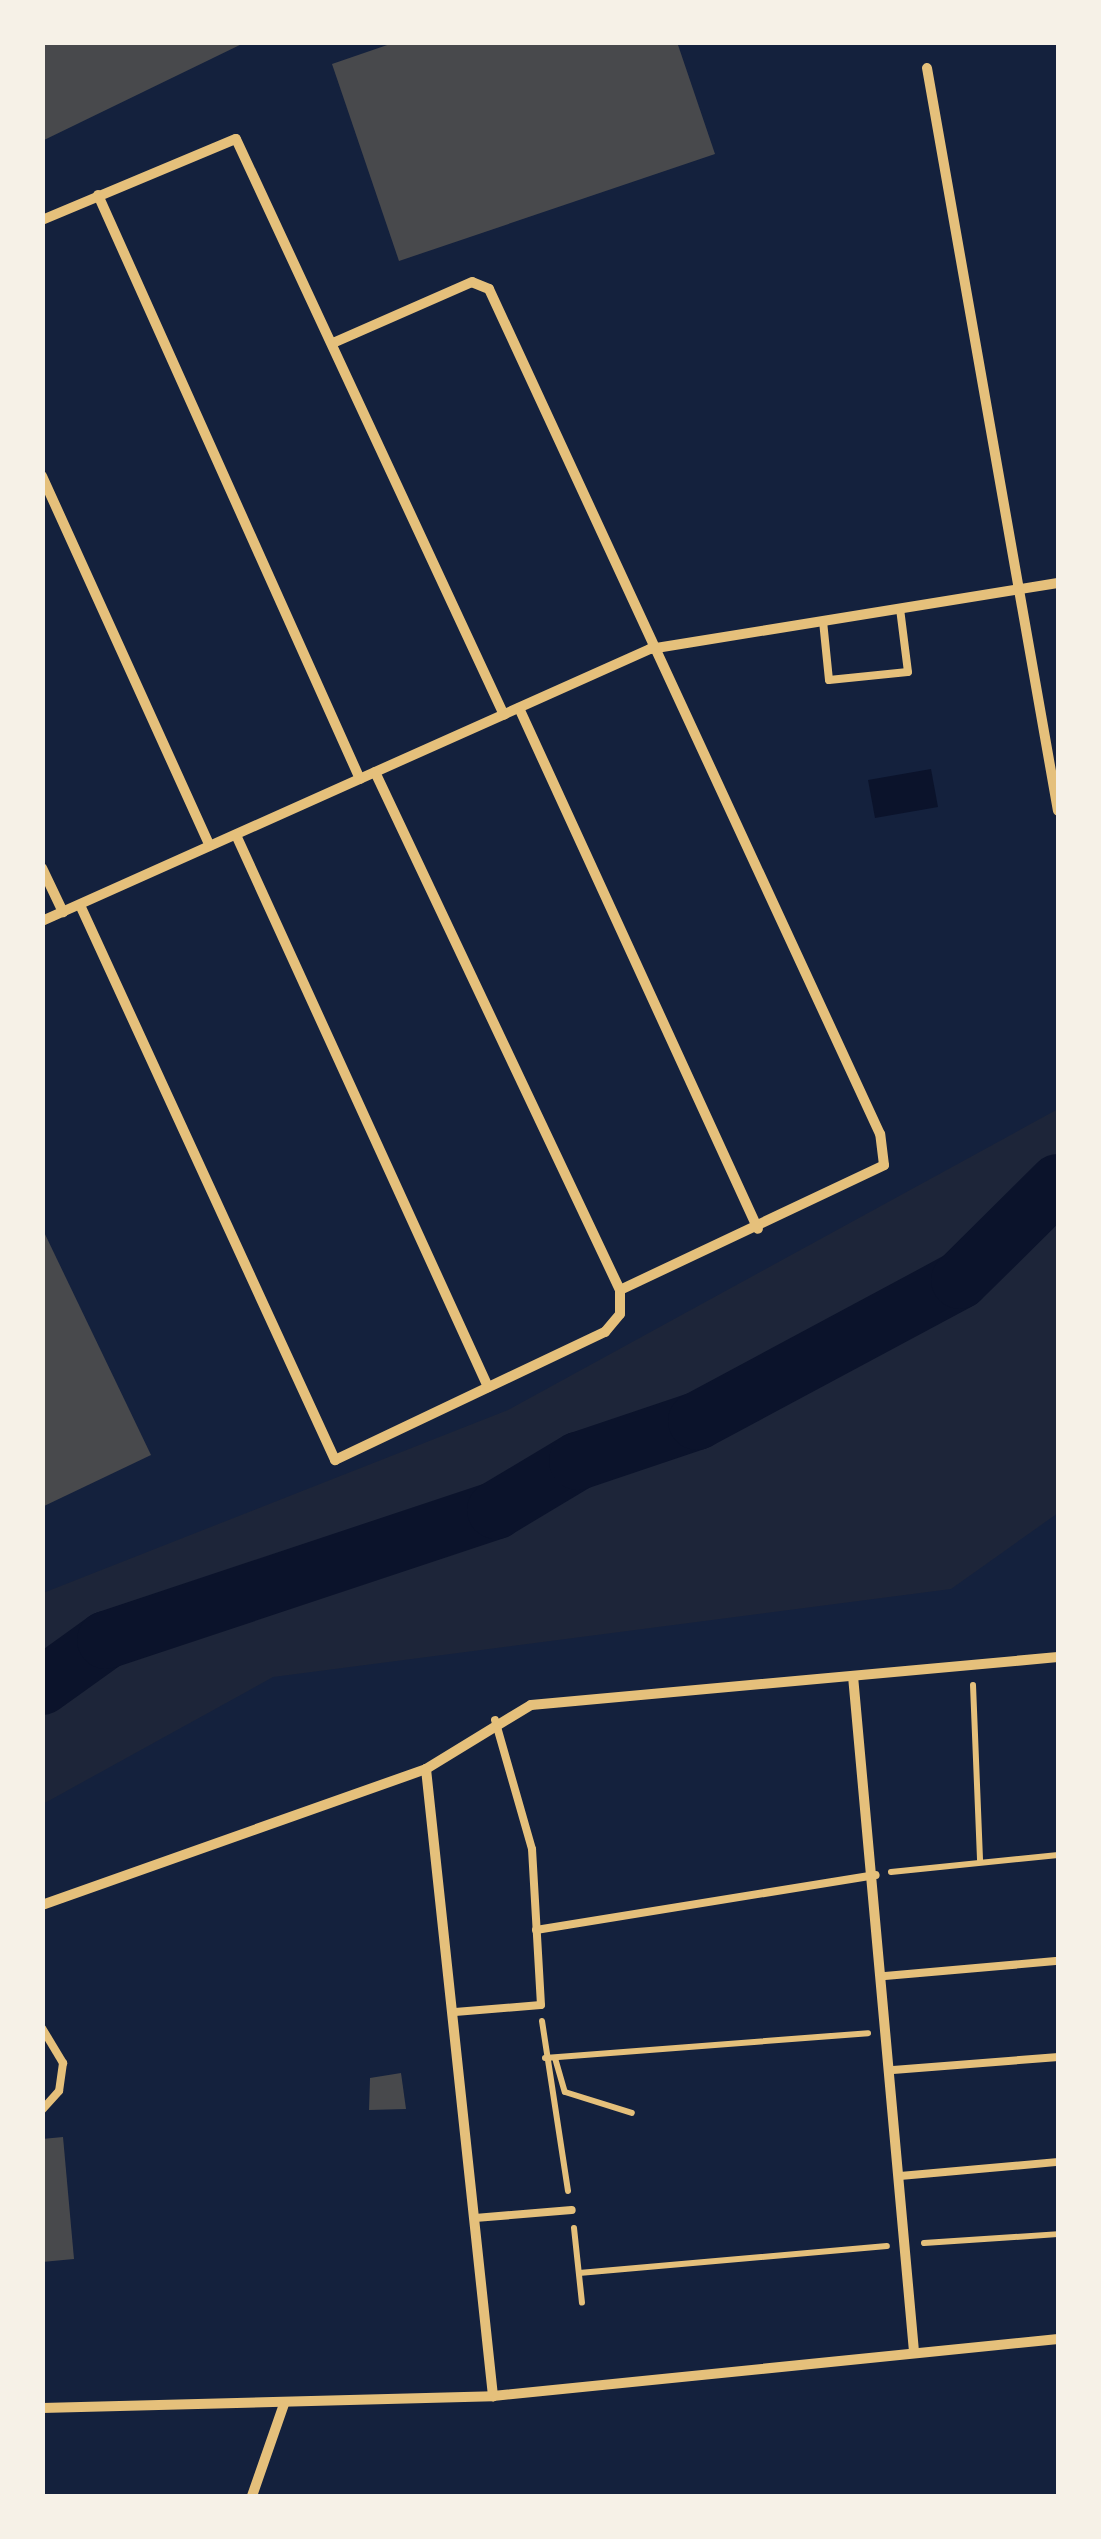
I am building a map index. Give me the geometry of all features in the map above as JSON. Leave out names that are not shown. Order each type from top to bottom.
[{"type":"street","points":[[927,68],[1016,590],[1058,810]]},
{"type":"street","points":[[42,220],[236,138],[335,342],[504,715]]},
{"type":"street","points":[[98,195],[360,780]]},
{"type":"street","points":[[335,342],[472,282],[488,289],[885,1156],[872,1174],[620,1290]]},
{"type":"street","points":[[42,476],[210,846]]},
{"type":"street","points":[[42,921],[650,649],[1058,583]]},
{"type":"street","points":[[519,708],[758,1229]]},
{"type":"street","points":[[80,905],[335,1460],[605,1332],[620,1314],[620,1290],[374,772]]},
{"type":"street","points":[[236,835],[488,1388]]},
{"type":"street","points":[[42,868],[63,912]]},
{"type":"street","points":[[42,1906],[426,1768],[495,1720],[616,1691],[853,1676],[1058,1657]]},
{"type":"street","points":[[853,1676],[876,1875],[914,2352]]},
{"type":"street","points":[[426,1768],[455,2012],[492,2396]]},
{"type":"street","points":[[42,2408],[492,2396],[1058,2339]]},
{"type":"street","points":[[252,2496],[284,2404]]},
{"type":"lane","points":[[823,621],[830,680],[908,672],[900,609]]},
{"type":"lane","points":[[455,2012],[541,2005],[532,1849],[495,1720]]},
{"type":"lane","points":[[536,1930],[876,1875]]},
{"type":"lane","points":[[885,1976],[1058,1961]]},
{"type":"lane","points":[[42,2028],[63,2063],[59,2090],[42,2110]]},
{"type":"lane","points":[[893,2070],[1058,2057]]},
{"type":"lane","points":[[900,2176],[1058,2162]]},
{"type":"lane","points":[[475,2218],[572,2210]]},
{"type":"path","points":[[972,1664],[980,1862]]},
{"type":"path","points":[[876,1875],[1058,1854]]},
{"type":"path","points":[[541,2005],[545,2058],[572,2210],[582,2303]]},
{"type":"path","points":[[545,2058],[890,2032]]},
{"type":"path","points":[[555,2058],[565,2092],[632,2113]]},
{"type":"path","points":[[579,2273],[1058,2234]]},
{"type":"shaded area","points":[[931,769],[938,807],[875,818],[868,780]]},
{"type":"shaded area","points":[[1058,1109],[1058,1513],[951,1589],[273,1677],[43,1804],[43,1593],[508,1410]]},
{"type":"building","points":[[42,42],[246,42],[42,141]]},
{"type":"building","points":[[396,42],[677,42],[715,154],[399,261],[332,64]]},
{"type":"building","points":[[42,1228],[151,1455],[42,1507]]},
{"type":"building","points":[[401,2073],[406,2109],[369,2110],[370,2078]]},
{"type":"building","points":[[63,2137],[74,2259],[42,2262],[42,2139]]},
{"type":"waterway","points":[[42,1686],[106,1640],[496,1510],[578,1461],[697,1421],[960,1280],[1058,1183]]}]
